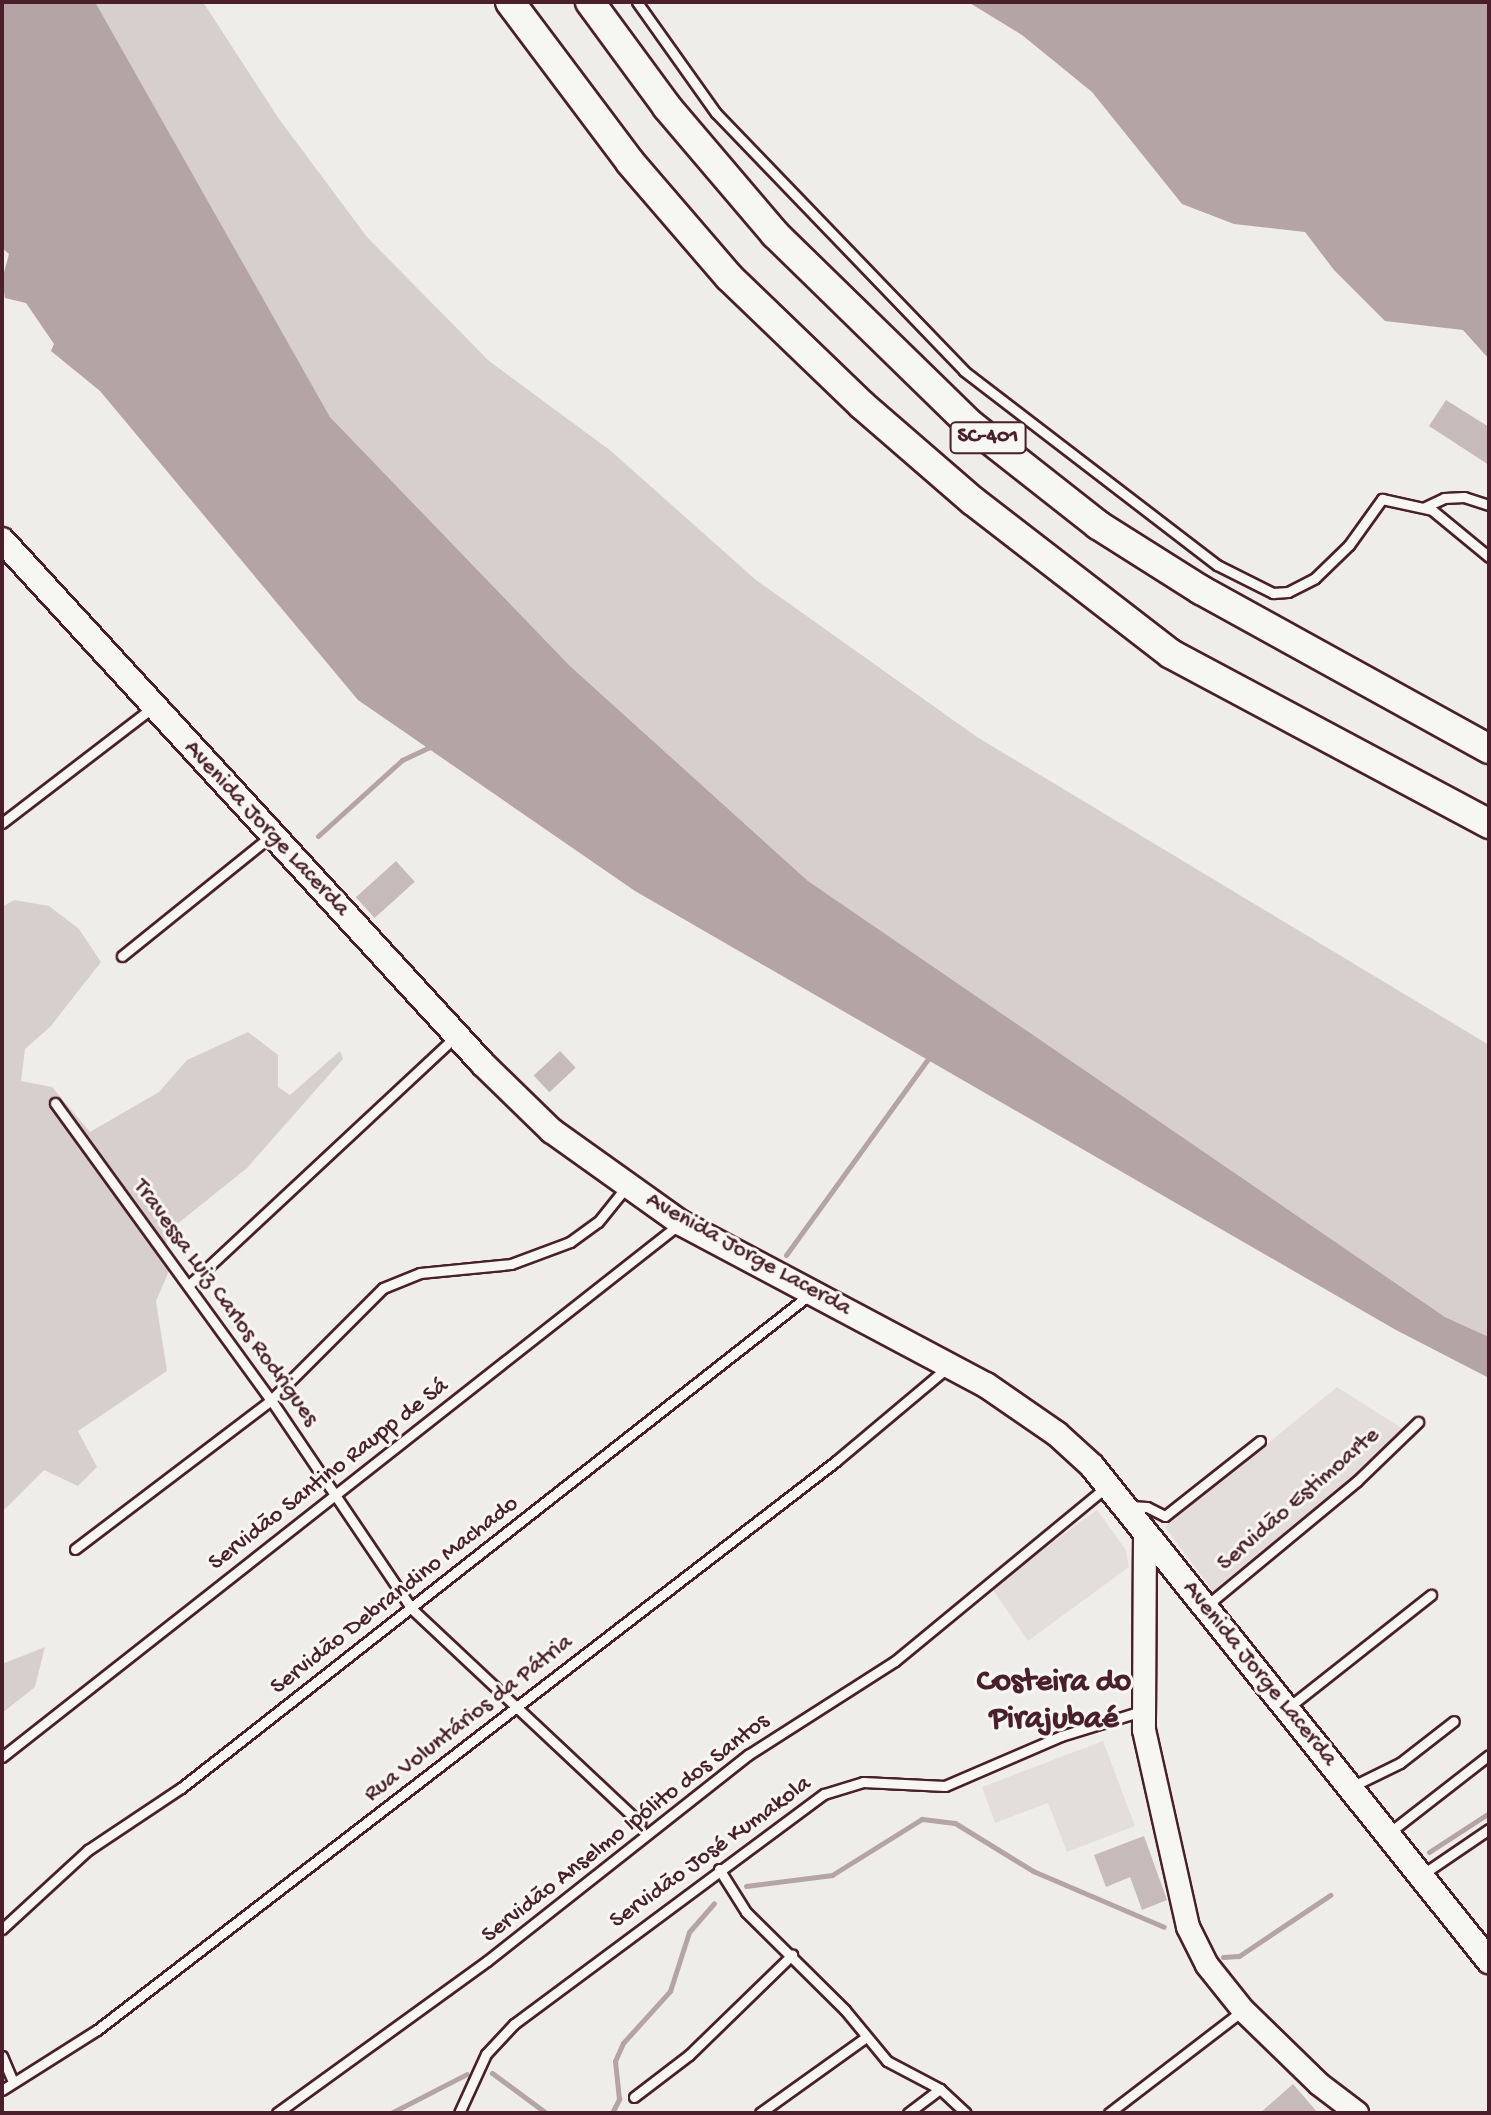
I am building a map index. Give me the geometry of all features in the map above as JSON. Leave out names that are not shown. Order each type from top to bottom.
[{"type":"highway","name":"SC-401","points":[[510,2],[630,162],[729,277],[862,405],[973,501],[1171,654],[1489,824]]},
{"type":"highway","name":"SC-401","points":[[590,2],[667,107],[775,234],[971,425],[1098,525],[1201,590],[1489,749]]},
{"type":"main road","name":"Avenida Jorge Lacerda","points":[[3,543],[457,1035],[552,1131],[681,1223],[950,1365],[1057,1434],[1109,1485],[1489,1961]]},
{"type":"street","points":[[1145,1531],[1142,1711],[1188,1927],[1207,1965],[1243,2010],[1343,2107]]},
{"type":"lane","points":[[637,2],[716,113],[964,371],[1217,565],[1263,589],[1288,592],[1315,578],[1349,545],[1382,499],[1425,507],[1489,557]]},
{"type":"lane","points":[[1425,507],[1444,498],[1464,497],[1489,505]]},
{"type":"lane","points":[[2,823],[153,707]]},
{"type":"lane","points":[[122,956],[272,835]]},
{"type":"lane","points":[[189,1285],[457,1035]]},
{"type":"lane","name":"Travessa Luiz Carlos Rodrigues","points":[[55,1103],[271,1400],[412,1609],[640,1823]]},
{"type":"lane","points":[[75,1549],[271,1400],[383,1288],[420,1273],[511,1264],[570,1242],[598,1222],[627,1186]]},
{"type":"lane","name":"Servidão Santino Raupp de Sá","points":[[2,1757],[681,1223]]},
{"type":"lane","name":"Servidão Debrandino Machado","points":[[2,1929],[88,1850],[181,1788],[812,1293]]},
{"type":"lane","name":"Rua Voluntários da Pátria","points":[[2,2090],[12,2079],[88,2038],[836,1461],[950,1365]]},
{"type":"lane","name":"Servidão Estimoarte","points":[[1205,1607],[1357,1481],[1418,1422]]},
{"type":"lane","points":[[1126,1506],[1147,1507],[1165,1516],[1260,1441]]},
{"type":"lane","name":"Servidão Anselmo Ipólito dos Santos","points":[[277,2113],[487,1961],[748,1755],[895,1661],[1109,1485]]},
{"type":"lane","points":[[1287,1709],[1431,1595]]},
{"type":"lane","name":"Servidão José Kumakola","points":[[459,2113],[486,2054],[514,2024],[719,1869],[836,1787],[863,1782],[945,1786],[1061,1736],[1142,1711]]},
{"type":"lane","points":[[1350,1787],[1400,1763],[1454,1721]]},
{"type":"lane","points":[[1387,1834],[1489,1755]]},
{"type":"lane","points":[[1421,1876],[1489,1829]]},
{"type":"lane","points":[[719,1869],[746,1912],[792,1955],[887,2061],[940,2089],[966,2113]]},
{"type":"lane","points":[[634,2097],[689,2055],[792,1955]]},
{"type":"lane","points":[[1109,2113],[1243,2010]]},
{"type":"lane","points":[[760,2113],[866,2037]]},
{"type":"lane","points":[[2,2056],[12,2079]]},
{"type":"lane","points":[[908,2113],[940,2089]]},
{"type":"shaded area","points":[[2,2],[95,2],[330,417],[570,666],[808,881],[1445,1317],[1489,1337],[1489,1378],[1396,1330],[635,891],[358,700],[100,391],[51,351],[54,344],[26,303],[5,298],[2,280],[9,254],[2,248]]},
{"type":"shaded area","points":[[203,2],[279,119],[367,237],[489,361],[611,451],[756,580],[977,737],[1489,1045],[1489,1337],[1445,1317],[808,881],[570,666],[330,417],[94,3]]},
{"type":"shaded area","points":[[968,2],[1489,2],[1489,359],[1463,330],[1385,321],[1334,270],[1305,232],[1234,224],[1182,204],[1092,92],[1022,35]]},
{"type":"shaded area","points":[[14,900],[49,906],[79,929],[101,962],[50,1027],[25,1049],[21,1081],[52,1087],[90,1132],[159,1092],[187,1060],[248,1032],[278,1055],[278,1087],[290,1095],[340,1051],[343,1059],[247,1168],[166,1233],[169,1271],[156,1301],[167,1371],[78,1431],[97,1467],[78,1486],[44,1470],[2,1512],[2,907]]},
{"type":"shaded area","points":[[1337,1387],[1403,1429],[1382,1454],[1215,1594],[1165,1527]]},
{"type":"shaded area","points":[[1097,1510],[1126,1550],[1129,1567],[1028,1641],[991,1587]]},
{"type":"shaded area","points":[[45,1647],[35,1687],[2,1713],[2,1664]]},
{"type":"shaded area","points":[[1103,1741],[1135,1826],[1067,1852],[1048,1803],[995,1823],[982,1787]]},
{"type":"building","points":[[1446,400],[1489,427],[1489,465],[1429,426]]},
{"type":"building","points":[[396,861],[415,882],[375,918],[356,897]]},
{"type":"building","points":[[560,1051],[576,1068],[549,1092],[534,1076]]},
{"type":"building","points":[[1144,1836],[1167,1900],[1142,1910],[1130,1877],[1106,1887],[1094,1855]]},
{"type":"building","points":[[1293,2084],[1318,2113],[1260,2113]]},
{"type":"waterway","points":[[318,836],[402,760],[432,746]]},
{"type":"waterway","points":[[786,1255],[931,1055]]},
{"type":"waterway","points":[[1429,1852],[1489,1813]]},
{"type":"waterway","points":[[746,1886],[832,1875],[922,1819],[955,1823],[1033,1871],[1164,1927]]},
{"type":"waterway","points":[[1223,1957],[1239,1956],[1330,1895]]},
{"type":"waterway","points":[[612,2113],[619,2099],[615,2061],[623,2043],[670,1991],[689,1932],[714,1903]]},
{"type":"waterway","points":[[492,2073],[546,2113]]},
{"type":"waterway","points":[[391,2113],[467,2074]]},
{"type":"district","name":"Costeira do Pirajubaé","points":[[1054,1702]]}]
